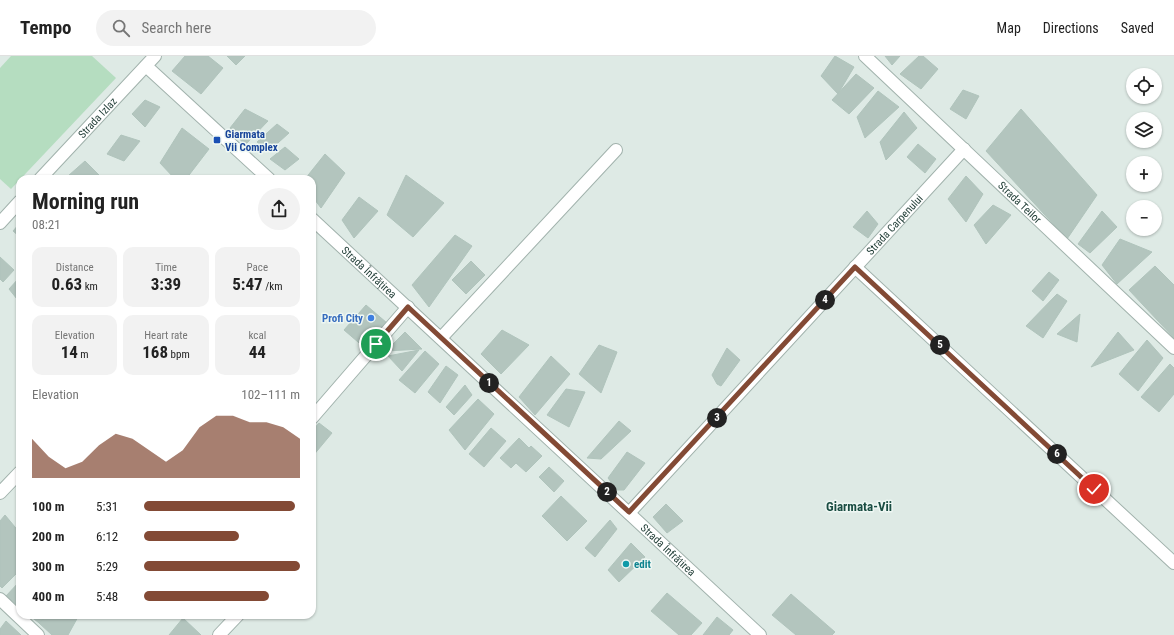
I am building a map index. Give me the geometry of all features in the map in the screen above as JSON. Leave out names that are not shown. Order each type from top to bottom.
[{"type":"street","name":"Strada Izlaz","points":[[44,175],[155,56]]},
{"type":"street","name":"Strada Teilor","points":[[865,56],[1174,348]]},
{"type":"street","points":[[146,66],[264,175]]},
{"type":"street","name":"Strada Carpenului","points":[[629,512],[964,149]]},
{"type":"street","points":[[441,338],[616,150]]},
{"type":"street","points":[[0,223],[16,205]]},
{"type":"street","name":"Strada Înfrățirea","points":[[316,223],[760,635]]},
{"type":"street","points":[[855,267],[1174,563]]},
{"type":"street","points":[[316,413],[408,307]]},
{"type":"street","points":[[0,493],[16,476]]},
{"type":"street","points":[[0,599],[16,614]]},
{"type":"street","points":[[21,619],[38,635]]},
{"type":"street","points":[[219,635],[234,619]]},
{"type":"green space","points":[[11,56],[92,56],[116,78],[24,175],[16,175],[16,184],[11,189],[0,179],[0,68]]},
{"type":"building","points":[[185,56],[208,56],[223,68],[201,94],[172,71]]},
{"type":"building","points":[[227,56],[245,56],[236,65]]},
{"type":"building","points":[[835,56],[854,67],[838,94],[821,76]]},
{"type":"building","points":[[885,56],[900,56],[892,65]]},
{"type":"building","points":[[919,56],[923,56],[938,69],[921,89],[900,74]]},
{"type":"building","points":[[856,74],[874,88],[849,114],[832,100]]},
{"type":"building","points":[[963,90],[979,96],[966,119],[950,109]]},
{"type":"building","points":[[878,91],[899,107],[865,138],[857,117]]},
{"type":"building","points":[[145,100],[160,107],[145,127],[132,114]]},
{"type":"building","points":[[245,109],[268,121],[245,145],[230,128]]},
{"type":"building","points":[[1021,109],[1097,195],[1067,239],[986,151]]},
{"type":"building","points":[[904,112],[917,128],[886,160],[880,142]]},
{"type":"building","points":[[277,124],[289,133],[269,151],[257,142]]},
{"type":"building","points":[[182,128],[209,149],[189,175],[171,175],[160,163]]},
{"type":"building","points":[[121,135],[140,141],[124,161],[107,154]]},
{"type":"building","points":[[918,144],[936,159],[925,173],[907,157]]},
{"type":"building","points":[[285,147],[299,159],[285,170],[270,159]]},
{"type":"building","points":[[325,154],[345,173],[321,208],[316,201],[316,175],[308,175]]},
{"type":"building","points":[[85,161],[99,175],[69,175]]},
{"type":"building","points":[[406,175],[444,203],[413,237],[387,215]]},
{"type":"building","points":[[966,176],[983,194],[966,222],[948,199]]},
{"type":"building","points":[[359,197],[378,211],[354,238],[342,220]]},
{"type":"building","points":[[993,205],[1011,215],[986,244],[974,225]]},
{"type":"building","points":[[867,211],[878,224],[868,238],[853,227]]},
{"type":"building","points":[[1102,211],[1117,227],[1090,253],[1078,244]]},
{"type":"building","points":[[455,235],[472,246],[429,307],[412,285]]},
{"type":"building","points":[[1120,239],[1152,252],[1117,284],[1102,265]]},
{"type":"building","points":[[0,257],[14,270],[3,282],[0,279]]},
{"type":"building","points":[[471,261],[485,275],[466,294],[452,280]]},
{"type":"building","points":[[1155,266],[1174,285],[1174,338],[1129,290]]},
{"type":"building","points":[[1049,272],[1059,280],[1043,301],[1032,291]]},
{"type":"building","points":[[16,281],[16,298],[9,289]]},
{"type":"building","points":[[1057,294],[1067,301],[1043,338],[1026,326]]},
{"type":"building","points":[[366,305],[387,323],[365,348],[344,330]]},
{"type":"building","points":[[1080,314],[1077,342],[1057,334]]},
{"type":"building","points":[[502,330],[529,345],[501,374],[481,354]]},
{"type":"building","points":[[405,332],[422,349],[386,351]]},
{"type":"building","points":[[1118,332],[1134,350],[1091,367]]},
{"type":"building","points":[[1147,340],[1163,358],[1138,391],[1119,374]]},
{"type":"building","points":[[599,345],[617,352],[601,393],[579,374]]},
{"type":"building","points":[[727,348],[740,360],[721,386],[717,384],[712,375]]},
{"type":"building","points":[[419,350],[402,371],[388,356]]},
{"type":"building","points":[[425,351],[439,364],[415,393],[399,380]]},
{"type":"building","points":[[551,356],[570,374],[535,415],[519,397]]},
{"type":"building","points":[[1170,364],[1174,368],[1174,394],[1159,412],[1141,397]]},
{"type":"building","points":[[446,366],[458,375],[440,403],[428,392]]},
{"type":"building","points":[[465,385],[472,395],[454,415],[446,407]]},
{"type":"building","points":[[566,389],[585,392],[569,427],[547,415]]},
{"type":"building","points":[[478,399],[494,414],[465,450],[449,430]]},
{"type":"building","points":[[619,421],[631,431],[601,459],[587,458]]},
{"type":"building","points":[[319,423],[332,433],[316,452],[316,426]]},
{"type":"building","points":[[491,428],[506,441],[484,467],[469,454]]},
{"type":"building","points":[[519,438],[529,448],[531,446],[542,456],[526,472],[516,463],[511,468],[500,458]]},
{"type":"building","points":[[627,452],[645,463],[624,490],[617,490],[608,478]]},
{"type":"building","points":[[549,467],[564,481],[554,492],[539,477]]},
{"type":"building","points":[[561,496],[587,521],[567,541],[542,516]]},
{"type":"building","points":[[666,504],[683,521],[667,533],[653,517]]},
{"type":"building","points":[[5,515],[16,528],[16,574],[2,588],[0,586],[0,521]]},
{"type":"building","points":[[610,520],[617,529],[595,557],[585,548]]},
{"type":"building","name":"edit","points":[[631,543],[645,557],[619,582],[608,570]]},
{"type":"building","points":[[16,585],[16,604],[6,596]]},
{"type":"building","points":[[667,593],[702,623],[691,635],[679,635],[651,611]]},
{"type":"building","points":[[791,594],[835,632],[832,635],[796,635],[772,615]]},
{"type":"building","points":[[717,617],[733,630],[729,635],[703,635]]},
{"type":"building","points":[[34,619],[44,619],[39,623]]},
{"type":"building","points":[[44,619],[77,619],[68,635],[52,635],[39,623]]},
{"type":"building","points":[[182,619],[184,619],[201,635],[169,635]]},
{"type":"building","points":[[6,621],[21,635],[0,635],[0,629]]},
{"type":"place","name":"Giarmata Vii Complex","points":[[217,140]]},
{"type":"place","name":"Profi City","points":[[371,318]]},
{"type":"place","name":"edit","points":[[626,564]]},
{"type":"district","name":"Giarmata-Vii","points":[[859,506]]},
{"type":"route","points":[[376,344],[408,307],[629,512],[855,267],[1094,489]]}]
